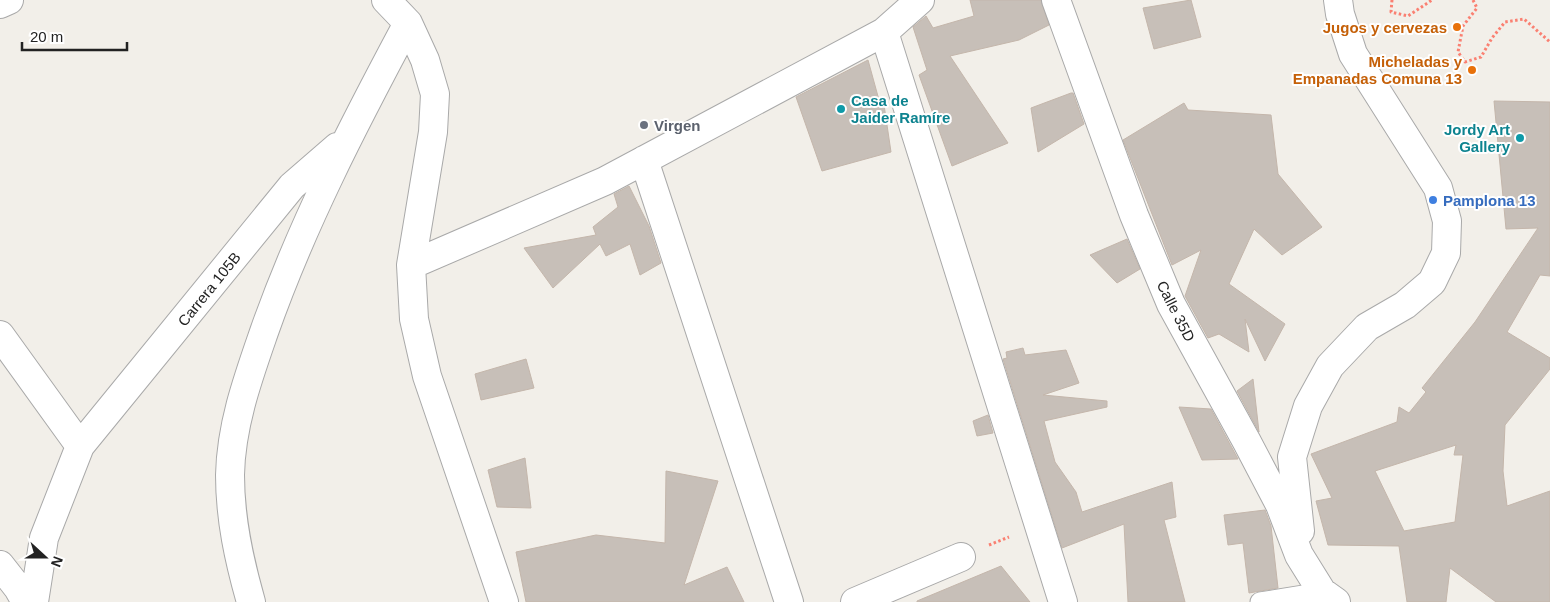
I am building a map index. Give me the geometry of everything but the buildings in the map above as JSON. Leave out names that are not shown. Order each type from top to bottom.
[{"type":"street","points":[[0,4],[9,0]]},
{"type":"street","points":[[386,0],[408,23],[425,60],[435,94],[433,132],[411,265],[414,319],[427,376],[504,602]]},
{"type":"street","points":[[411,265],[605,180],[644,160],[884,32],[920,0]]},
{"type":"street","name":"Calle 35D","points":[[1056,0],[1155,269],[1171,304],[1248,442],[1280,505],[1299,555],[1329,597]]},
{"type":"street","points":[[1299,555],[1300,531],[1292,457],[1308,406],[1330,366],[1367,327],[1405,305],[1432,282],[1446,253],[1448,221],[1438,188],[1353,54],[1340,14],[1338,0]]},
{"type":"street","points":[[252,602],[236,549],[230,476],[235,428],[245,384],[275,300],[306,224],[346,139],[408,23]]},
{"type":"street","points":[[884,32],[1037,526],[1063,602]]},
{"type":"street","name":"Carrera 105B","points":[[34,602],[44,538],[80,446],[292,186],[346,139]]},
{"type":"street","points":[[644,160],[788,602]]},
{"type":"street","points":[[0,335],[80,446]]},
{"type":"street","points":[[855,602],[961,557]]},
{"type":"street","points":[[0,565],[18,588],[26,602]]},
{"type":"lane","points":[[1260,602],[1329,597]]},
{"type":"path","points":[[1392,0],[1391,12],[1408,16],[1432,0]]},
{"type":"path","points":[[1473,0],[1477,8],[1463,26],[1458,52],[1465,62],[1481,57],[1492,38],[1505,22],[1524,19],[1550,42]]},
{"type":"path","points":[[961,557],[1037,526]]},
{"type":"place","name":"Jugos y cervezas","points":[[1457,27]]},
{"type":"place","name":"Micheladas y Empanadas Comuna 13","points":[[1472,70]]},
{"type":"place","name":"Casa de Jaider Ramíre","points":[[841,109]]},
{"type":"place","name":"Virgen","points":[[644,125]]},
{"type":"place","name":"Jordy Art Gallery","points":[[1520,138]]},
{"type":"place","name":"Pamplona 13","points":[[1433,200]]}]
